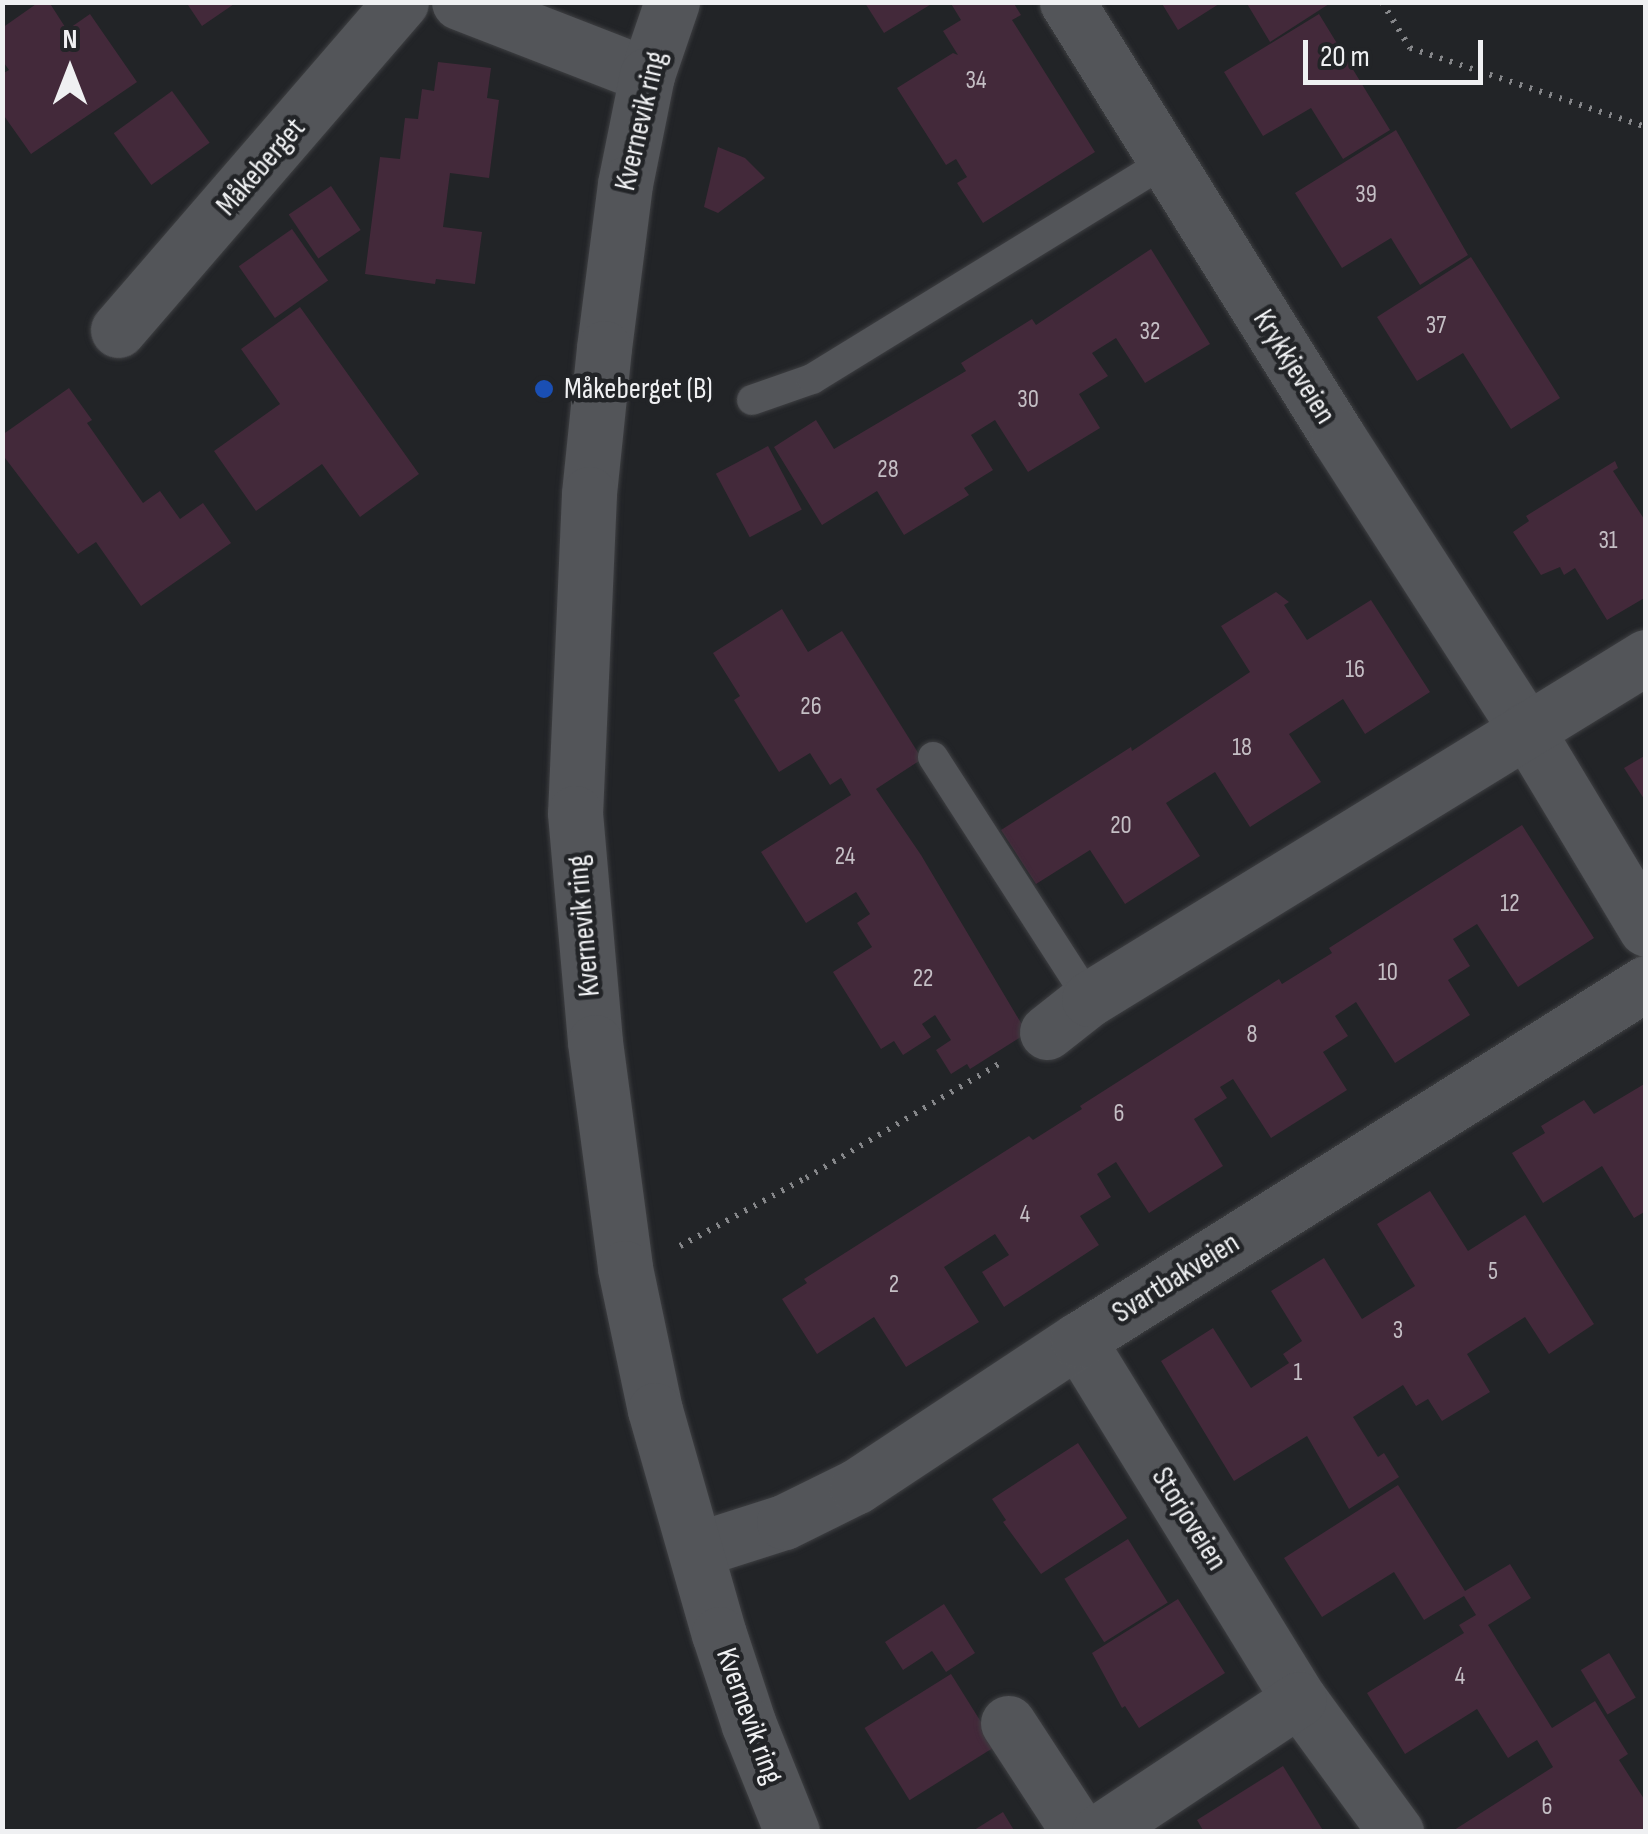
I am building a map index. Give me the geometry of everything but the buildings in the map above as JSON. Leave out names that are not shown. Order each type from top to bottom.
[{"type":"street","name":"Måkeberget","points":[[118,330],[401,2]]},
{"type":"street","points":[[459,2],[647,75]]},
{"type":"street","name":"Kvernevik ring","points":[[672,2],[647,75],[624,184],[588,494],[575,813],[595,1042],[624,1268],[655,1410],[748,1725],[792,1832]]},
{"type":"street","name":"Krykkjeveien","points":[[1067,2],[1526,729],[1646,929]]},
{"type":"street","points":[[1068,1015],[1646,657]]},
{"type":"street","name":"Svartbakveien","points":[[696,1550],[784,1522],[857,1486],[1078,1340],[1646,983]]},
{"type":"street","name":"Storjoveien","points":[[1078,1340],[1300,1699],[1396,1832]]},
{"type":"street","points":[[1099,1832],[1300,1699]]},
{"type":"street","points":[[1008,1723],[1079,1832]]},
{"type":"lane","points":[[752,400],[812,380],[1165,162]]},
{"type":"lane","points":[[933,757],[1068,1015]]},
{"type":"path","points":[[1382,2],[1410,48],[1646,127]]},
{"type":"path","points":[[640,380],[752,400]]},
{"type":"path","points":[[677,1247],[806,1178],[1068,1015]]},
{"type":"place","name":"Måkeberget (B)","points":[[544,389]]}]
